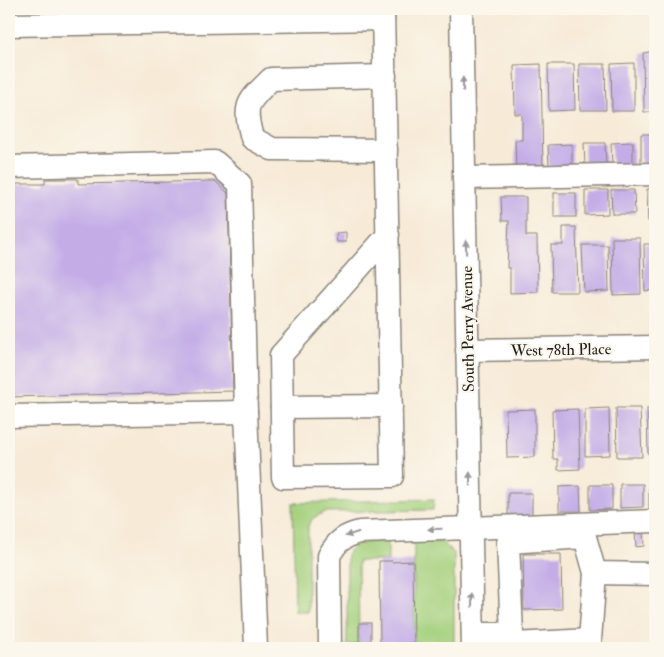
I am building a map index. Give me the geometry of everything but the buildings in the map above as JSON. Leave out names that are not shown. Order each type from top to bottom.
[{"type":"street","name":"South Perry Avenue","points":[[461,9],[473,641]]},
{"type":"street","points":[[9,25],[98,16],[383,14],[388,235],[392,476],[283,478],[281,355],[388,235]]},
{"type":"street","points":[[384,76],[271,79],[252,98],[246,115],[252,138],[272,150],[386,150]]},
{"type":"street","points":[[9,167],[215,162],[240,184],[246,412],[256,648]]},
{"type":"street","points":[[464,178],[655,174]]},
{"type":"street","name":"West 78th Place","points":[[467,350],[655,347]]},
{"type":"street","points":[[282,407],[391,406]]},
{"type":"street","points":[[9,416],[246,412]]},
{"type":"street","points":[[330,648],[329,556],[336,544],[346,536],[360,532],[655,521]]},
{"type":"street","points":[[585,537],[595,573],[590,644],[514,644],[508,542],[585,537]]},
{"type":"street","points":[[595,573],[655,574]]},
{"type":"street","points":[[473,641],[512,634]]},
{"type":"path","points":[[396,643],[396,648]]},
{"type":"path","points":[[343,648],[367,648],[368,644]]},
{"type":"green space","points":[[434,499],[433,510],[325,512],[313,518],[308,526],[308,612],[295,612],[293,503]]},
{"type":"green space","points":[[388,542],[388,561],[358,561],[359,644],[347,645],[347,555],[354,546],[359,544]]},
{"type":"green space","points":[[414,542],[441,542],[454,553],[454,648],[399,648],[399,643],[414,643]]},
{"type":"green space","points":[[392,643],[392,648],[371,648],[371,644]]}]
